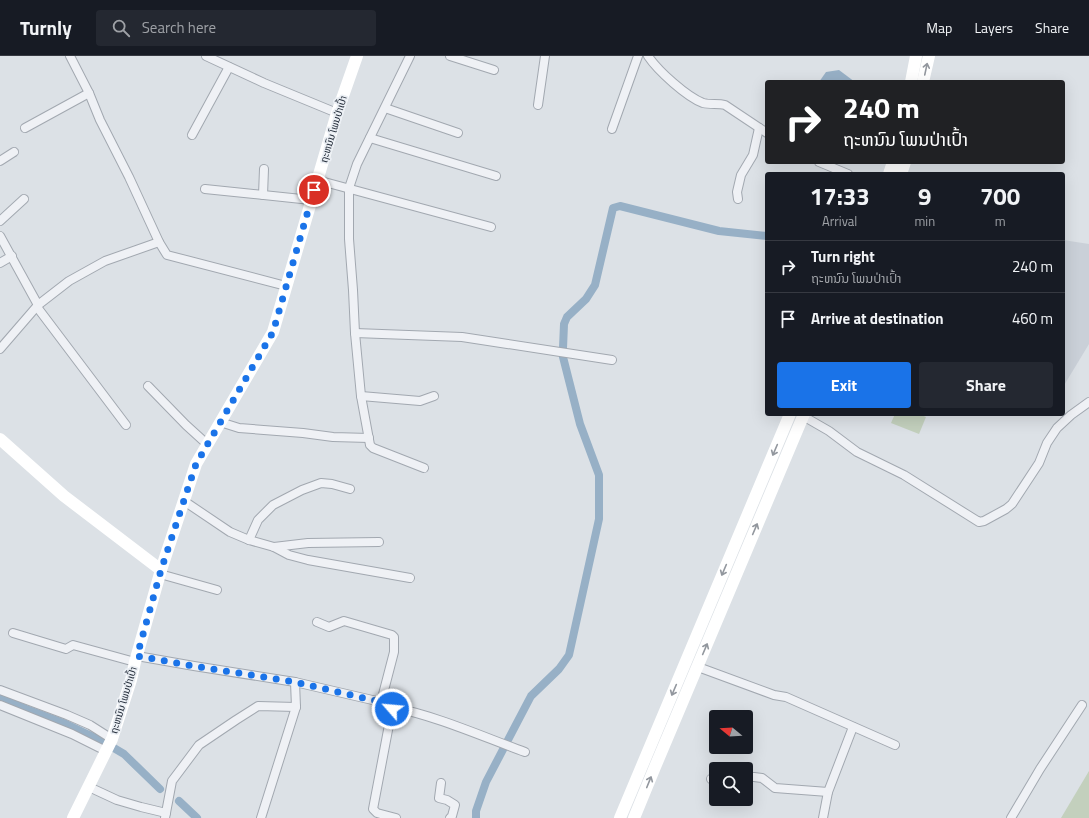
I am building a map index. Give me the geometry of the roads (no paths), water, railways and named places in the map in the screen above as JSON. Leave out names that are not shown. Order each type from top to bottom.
[{"type":"street","points":[[70,56],[159,242],[167,255],[286,286]]},
{"type":"street","points":[[206,56],[264,83],[336,113]]},
{"type":"street","name":"ຖະຫນົນ ໂພນປ່າເປົ້າ","points":[[73,818],[109,746],[131,680],[161,572],[196,464],[273,332],[336,113],[357,56]]},
{"type":"street","points":[[410,56],[357,164],[349,188],[349,239],[361,396],[370,445],[373,448],[424,468]]},
{"type":"street","points":[[450,56],[494,70]]},
{"type":"street","points":[[538,105],[545,56]]},
{"type":"street","points":[[612,129],[638,56]]},
{"type":"street","points":[[648,56],[664,74],[696,100],[708,104],[720,103],[725,105],[765,131]]},
{"type":"street","points":[[911,80],[916,56]]},
{"type":"street","points":[[923,80],[929,56]]},
{"type":"street","points":[[192,135],[229,67]]},
{"type":"street","points":[[24,128],[89,93]]},
{"type":"street","points":[[385,108],[458,133]]},
{"type":"street","points":[[738,199],[737,192],[741,175],[753,155],[759,128]]},
{"type":"street","points":[[370,138],[496,176]]},
{"type":"street","points":[[0,161],[14,152]]},
{"type":"street","points":[[824,164],[843,172]]},
{"type":"street","points":[[263,195],[264,169]]},
{"type":"street","points":[[317,180],[491,227]]},
{"type":"street","points":[[205,189],[311,200]]},
{"type":"street","points":[[0,221],[24,199]]},
{"type":"street","points":[[0,236],[12,256],[37,306],[126,425]]},
{"type":"street","points":[[0,349],[37,306],[69,281],[105,261],[159,242]]},
{"type":"street","points":[[0,263],[12,256]]},
{"type":"street","points":[[355,333],[462,337],[612,360]]},
{"type":"street","points":[[148,386],[208,445]]},
{"type":"street","points":[[361,396],[420,401],[434,396]]},
{"type":"street","points":[[805,416],[857,452],[904,476],[979,522],[984,521],[1006,509],[1012,504],[1039,463],[1047,443],[1057,428],[1071,414],[1089,402]]},
{"type":"street","points":[[620,818],[789,416]]},
{"type":"street","points":[[634,818],[804,416]]},
{"type":"street","points":[[220,422],[239,428],[333,437],[369,438]]},
{"type":"street","points":[[0,439],[64,496],[161,572],[217,590]]},
{"type":"street","points":[[249,540],[258,520],[273,505],[302,490],[321,483],[332,484],[350,489]]},
{"type":"street","points":[[184,501],[230,532],[249,540],[274,547],[289,555],[308,560],[410,578]]},
{"type":"street","points":[[274,547],[308,542],[379,542]]},
{"type":"street","points":[[316,622],[329,627],[344,621],[392,635],[394,637],[394,652],[381,702]]},
{"type":"street","points":[[13,633],[66,649],[73,645],[136,659],[194,666],[295,682],[381,702],[391,707],[413,711],[525,752]]},
{"type":"street","points":[[698,667],[774,695],[786,697],[895,745]]},
{"type":"street","points":[[261,818],[296,707],[295,682]]},
{"type":"street","points":[[0,690],[90,725],[109,746]]},
{"type":"street","points":[[0,705],[72,734],[109,746]]},
{"type":"street","points":[[1011,818],[1040,769],[1082,705]]},
{"type":"street","points":[[89,787],[117,800],[165,815],[172,781],[199,745],[258,706],[296,707]]},
{"type":"street","points":[[391,707],[392,709],[373,809],[377,813],[396,818]]},
{"type":"street","points":[[823,818],[828,792],[853,727]]},
{"type":"street","points":[[753,777],[762,778],[775,788],[828,792]]},
{"type":"street","points":[[441,783],[439,798],[447,800],[455,805],[450,818]]},
{"type":"water","points":[[839,70],[852,80],[820,80],[826,72]]},
{"type":"waterway","points":[[563,348],[564,324],[567,317],[586,299],[595,285],[613,208],[620,206],[719,231],[765,236]]},
{"type":"waterway","points":[[476,818],[476,811],[486,782],[531,696],[559,669],[569,655],[599,519],[599,475],[580,424],[563,357]]},
{"type":"waterway","points":[[0,698],[66,724],[102,741],[124,754],[160,789]]},
{"type":"waterway","points":[[179,801],[197,818]]}]
